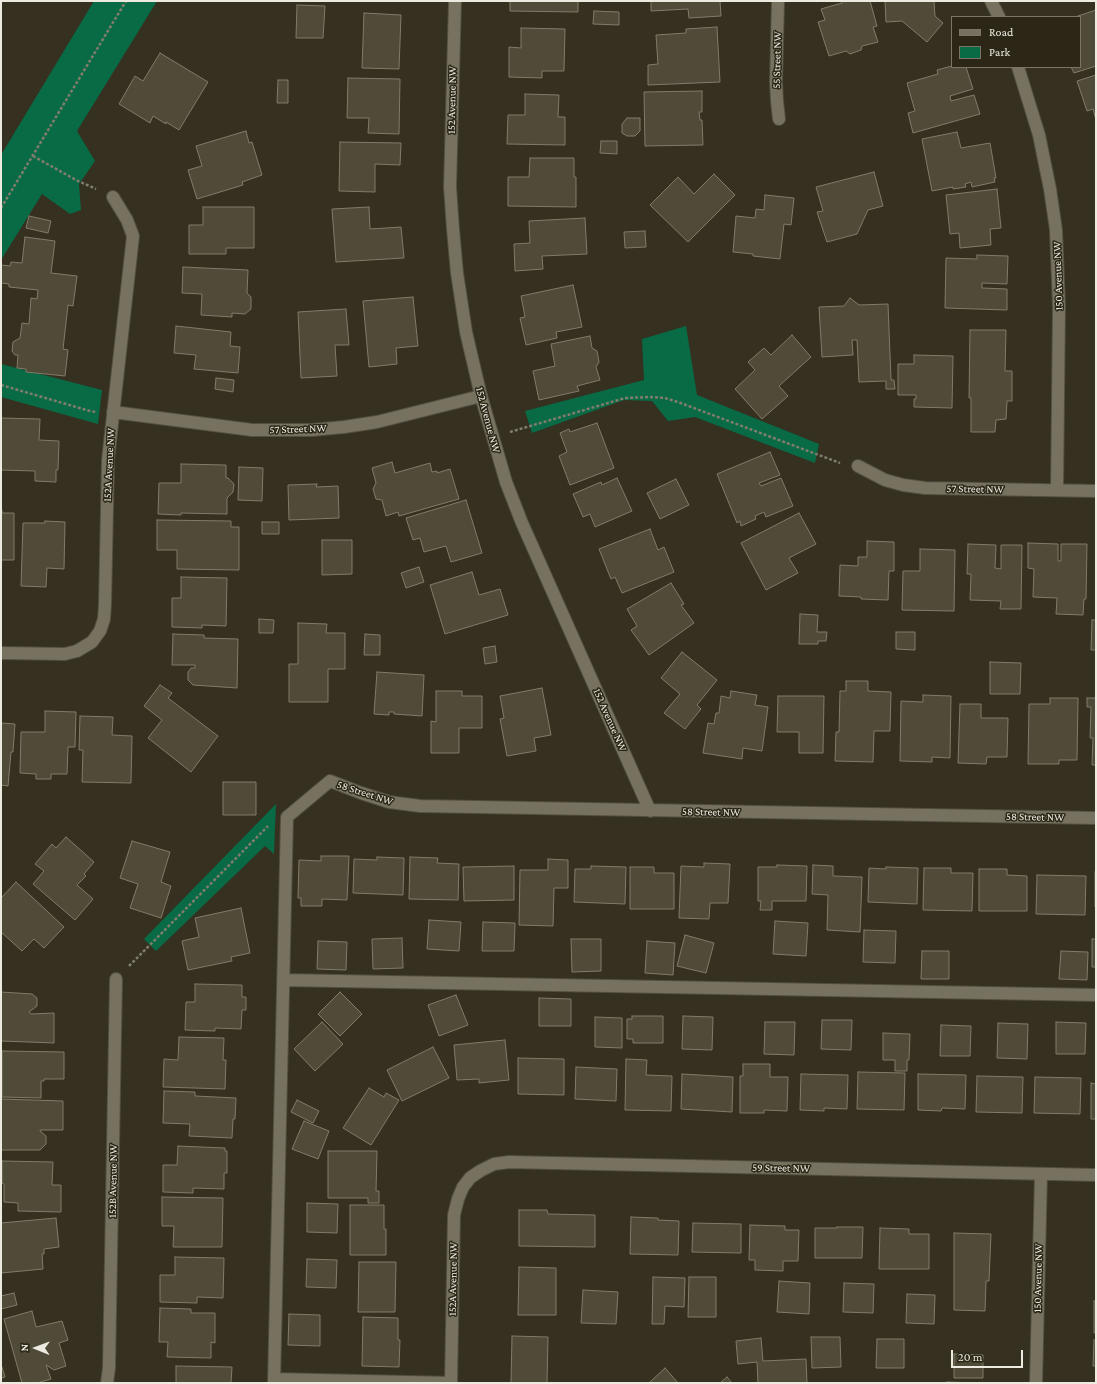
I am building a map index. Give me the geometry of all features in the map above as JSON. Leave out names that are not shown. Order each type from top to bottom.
[{"type":"street","name":"152 Avenue NW","points":[[455,1],[450,187],[452,230],[466,332],[480,396],[506,482],[522,523],[650,811]]},
{"type":"street","name":"55 Street NW","points":[[778,1],[776,101],[779,119]]},
{"type":"street","points":[[991,1],[998,16]]},
{"type":"street","name":"150 Avenue NW","points":[[1018,68],[1039,135],[1050,189],[1056,230],[1059,307],[1057,490]]},
{"type":"street","name":"152A Avenue NW","points":[[1,653],[65,654],[77,651],[92,642],[100,631],[104,619],[108,460],[133,236],[127,220],[113,197]]},
{"type":"street","name":"57 Street NW","points":[[113,412],[244,429],[312,430],[344,428],[377,422],[480,396]]},
{"type":"street","name":"57 Street NW","points":[[858,466],[885,480],[903,485],[926,488],[1096,491]]},
{"type":"street","name":"58 Street NW","points":[[287,817],[330,781],[361,794],[389,802],[420,806],[1096,818]]},
{"type":"street","points":[[287,817],[274,1381],[451,1383]]},
{"type":"street","name":"152B Avenue NW","points":[[107,1383],[109,1368],[116,979]]},
{"type":"street","points":[[283,980],[1096,995]]},
{"type":"street","name":"59 Street NW","points":[[470,1178],[494,1164],[509,1162],[1096,1174]]},
{"type":"street","name":"150 Avenue NW","points":[[1036,1383],[1041,1174]]},
{"type":"street","name":"152A Avenue NW","points":[[451,1383],[454,1214],[463,1187],[470,1178]]},
{"type":"path","points":[[1,208],[126,1]]},
{"type":"path","points":[[33,156],[76,180],[113,197]]},
{"type":"path","points":[[1,385],[90,411],[113,412]]},
{"type":"path","points":[[492,437],[624,398],[665,398],[836,463],[858,466]]},
{"type":"path","points":[[116,979],[276,818],[287,817]]},
{"type":"green space","points":[[94,1],[157,1],[77,131],[95,161],[79,184],[81,210],[70,214],[42,194],[1,260],[1,155]]},
{"type":"green space","points":[[686,326],[697,395],[819,444],[815,463],[695,417],[668,421],[652,401],[624,400],[532,433],[525,411],[644,380],[642,339]]},
{"type":"green space","points":[[1,364],[102,390],[98,424],[1,397]]},
{"type":"green space","points":[[276,804],[274,854],[265,846],[156,951],[144,939]]},
{"type":"building","points":[[510,1],[578,1],[578,12],[510,11]]},
{"type":"building","points":[[651,1],[720,1],[721,16],[689,18],[688,9],[651,11]]},
{"type":"building","points":[[842,1],[870,1],[877,26],[873,27],[878,42],[862,46],[861,50],[850,54],[846,51],[829,56],[818,22],[825,20],[821,9],[842,3]]},
{"type":"building","points":[[885,1],[934,1],[935,16],[943,23],[927,42],[902,21],[886,22]]},
{"type":"building","points":[[297,5],[325,6],[323,38],[296,38]]},
{"type":"building","points":[[1096,10],[1096,66],[1074,73],[1072,68],[1081,68],[1081,16],[1078,16]]},
{"type":"building","points":[[594,11],[619,12],[619,25],[593,24]]},
{"type":"building","points":[[364,13],[401,15],[399,69],[362,68]]},
{"type":"building","points":[[717,27],[720,82],[648,85],[648,65],[658,64],[656,35],[686,33],[686,29]]},
{"type":"building","points":[[521,28],[565,29],[564,71],[542,71],[542,78],[509,77],[509,47],[521,48]]},
{"type":"building","points":[[160,53],[208,82],[179,130],[153,116],[150,123],[119,104],[135,76],[143,81]]},
{"type":"building","points":[[951,66],[951,68],[966,68],[973,89],[950,96],[951,101],[974,95],[980,114],[913,133],[908,113],[915,111],[907,83],[938,74],[937,70]]},
{"type":"building","points":[[1096,75],[1096,120],[1093,109],[1087,111],[1077,81]]},
{"type":"building","points":[[348,78],[400,79],[399,134],[368,133],[369,118],[347,118]]},
{"type":"building","points":[[278,80],[288,80],[288,103],[277,103]]},
{"type":"building","points":[[702,91],[702,112],[699,112],[700,120],[702,120],[703,145],[645,146],[644,92]]},
{"type":"building","points":[[525,94],[559,95],[558,117],[565,117],[565,145],[507,144],[508,115],[525,115]]},
{"type":"building","points":[[627,118],[640,118],[640,131],[635,136],[627,136],[622,133],[622,124]]},
{"type":"building","points":[[246,131],[249,143],[252,142],[262,175],[242,182],[243,185],[197,199],[188,170],[202,166],[196,146]]},
{"type":"building","points":[[957,132],[961,148],[990,143],[996,178],[994,178],[995,182],[972,187],[971,182],[965,184],[966,187],[953,189],[953,187],[932,191],[922,139]]},
{"type":"building","points":[[601,141],[617,141],[617,154],[600,153]]},
{"type":"building","points":[[340,142],[401,143],[400,165],[375,164],[375,192],[339,191]]},
{"type":"building","points":[[530,158],[574,158],[574,177],[576,177],[576,207],[508,206],[508,177],[529,177]]},
{"type":"building","points":[[874,172],[883,206],[868,210],[857,234],[827,242],[817,212],[823,211],[816,187]]},
{"type":"building","points":[[714,174],[735,195],[688,242],[650,205],[678,177],[694,194]]},
{"type":"building","points":[[997,189],[1001,228],[990,229],[991,245],[960,248],[959,233],[950,234],[946,195]]},
{"type":"building","points":[[765,195],[794,198],[791,225],[784,224],[780,259],[733,252],[736,216],[755,218],[756,209],[764,210]]},
{"type":"building","points":[[203,207],[254,207],[254,248],[226,248],[226,254],[189,254],[189,225],[203,225]]},
{"type":"building","points":[[369,207],[370,229],[401,227],[404,258],[336,262],[332,209]]},
{"type":"building","points":[[29,216],[51,221],[48,233],[26,228]]},
{"type":"building","points":[[585,218],[587,254],[542,256],[543,269],[515,271],[514,244],[530,243],[529,221]]},
{"type":"building","points":[[645,231],[646,247],[625,248],[624,232]]},
{"type":"building","points":[[25,237],[55,241],[51,273],[77,276],[73,306],[68,305],[63,349],[68,350],[65,376],[26,372],[26,369],[17,368],[18,355],[15,355],[12,351],[13,342],[20,338],[22,323],[29,324],[31,298],[37,299],[38,290],[9,287],[9,284],[1,283],[1,265],[10,266],[11,262],[22,263]]},
{"type":"building","points":[[977,255],[1008,256],[1007,284],[982,283],[982,288],[1007,289],[1007,310],[945,308],[946,258],[977,259]]},
{"type":"building","points":[[183,267],[248,270],[247,293],[251,297],[251,309],[245,314],[232,313],[232,317],[201,315],[202,294],[182,293]]},
{"type":"building","points":[[573,285],[582,327],[556,332],[557,338],[526,345],[520,318],[525,317],[521,296]]},
{"type":"building","points":[[413,297],[418,346],[396,348],[397,364],[369,367],[363,301]]},
{"type":"building","points":[[850,298],[859,305],[888,304],[891,380],[894,380],[895,389],[886,389],[886,381],[859,382],[857,340],[852,340],[853,355],[822,357],[819,307],[844,306]]},
{"type":"building","points":[[346,309],[349,345],[335,345],[337,376],[301,378],[298,312]]},
{"type":"building","points":[[176,326],[231,332],[230,346],[240,347],[238,373],[194,369],[196,355],[174,353]]},
{"type":"building","points":[[970,330],[1006,330],[1005,371],[1012,371],[1012,401],[1007,401],[1006,419],[996,420],[995,432],[971,432],[971,398],[969,398]]},
{"type":"building","points":[[792,335],[811,357],[779,386],[788,396],[762,419],[735,389],[755,370],[748,362],[764,348],[771,355]]},
{"type":"building","points":[[590,336],[592,348],[597,351],[599,362],[596,367],[600,380],[577,386],[579,391],[539,400],[533,371],[555,366],[551,344]]},
{"type":"building","points":[[914,355],[953,356],[952,408],[914,407],[914,399],[916,399],[916,395],[898,395],[898,364],[914,364]]},
{"type":"building","points":[[216,378],[234,380],[233,392],[215,389]]},
{"type":"building","points":[[1,418],[40,419],[39,440],[59,441],[56,482],[35,481],[35,471],[1,470]]},
{"type":"building","points":[[597,423],[614,468],[570,485],[559,456],[567,452],[560,433],[569,429],[570,432]]},
{"type":"building","points":[[770,452],[780,475],[759,483],[761,486],[781,478],[793,506],[766,517],[764,512],[755,516],[756,519],[741,526],[740,521],[737,523],[717,474]]},
{"type":"building","points":[[392,462],[395,473],[430,463],[432,472],[437,471],[437,473],[450,469],[459,499],[399,516],[398,512],[386,516],[382,500],[376,499],[373,489],[376,483],[372,468]]},
{"type":"building","points":[[181,464],[226,465],[226,478],[234,484],[233,492],[227,498],[227,514],[158,514],[159,483],[181,483]]},
{"type":"building","points":[[239,467],[263,468],[262,501],[238,500]]},
{"type":"building","points":[[617,478],[632,511],[595,527],[590,514],[583,517],[573,494],[601,482],[602,485]]},
{"type":"building","points":[[676,479],[689,505],[660,519],[647,493]]},
{"type":"building","points":[[317,484],[316,487],[338,486],[339,518],[289,520],[288,485]]},
{"type":"building","points":[[466,500],[482,553],[451,562],[446,546],[424,552],[420,538],[413,540],[406,518]]},
{"type":"building","points":[[1,510],[2,513],[14,513],[14,560],[1,560]]},
{"type":"building","points":[[799,513],[816,544],[789,558],[798,573],[766,590],[741,543]]},
{"type":"building","points":[[157,520],[231,521],[231,527],[239,527],[239,570],[177,569],[177,550],[157,550]]},
{"type":"building","points":[[45,521],[65,522],[64,569],[47,568],[46,587],[21,586],[23,523],[45,523]]},
{"type":"building","points":[[262,522],[279,522],[279,534],[262,534]]},
{"type":"building","points":[[650,529],[658,550],[664,547],[674,572],[622,593],[615,577],[611,579],[599,549]]},
{"type":"building","points":[[322,540],[352,540],[352,574],[322,575]]},
{"type":"building","points":[[867,541],[894,542],[894,571],[889,571],[888,600],[861,599],[861,597],[839,596],[840,565],[858,566],[858,557],[867,557]]},
{"type":"building","points":[[1028,543],[1058,544],[1058,561],[1061,561],[1061,544],[1087,544],[1086,599],[1084,599],[1083,615],[1056,614],[1057,598],[1033,597],[1034,569],[1028,568]]},
{"type":"building","points":[[968,544],[996,545],[995,568],[1001,569],[1001,545],[1022,545],[1021,609],[1000,609],[1001,601],[970,600],[971,574],[967,574]]},
{"type":"building","points":[[920,549],[955,550],[954,611],[902,610],[903,571],[920,571]]},
{"type":"building","points":[[419,567],[424,582],[406,588],[401,573]]},
{"type":"building","points":[[472,572],[479,595],[500,589],[508,615],[445,634],[430,585]]},
{"type":"building","points":[[181,577],[227,578],[226,626],[202,625],[202,628],[172,627],[172,598],[181,598]]},
{"type":"building","points":[[671,583],[684,604],[681,605],[694,623],[649,655],[631,630],[637,626],[627,609]]},
{"type":"building","points":[[800,614],[818,615],[817,632],[827,632],[826,641],[818,641],[818,644],[799,644]]},
{"type":"building","points":[[259,619],[274,620],[273,633],[259,633]]},
{"type":"building","points":[[1092,620],[1096,620],[1096,650],[1091,650]]},
{"type":"building","points":[[298,623],[327,624],[326,633],[345,633],[345,669],[328,669],[328,702],[289,702],[289,664],[298,664]]},
{"type":"building","points":[[896,632],[915,632],[915,650],[896,649]]},
{"type":"building","points":[[173,634],[204,635],[204,638],[238,639],[237,688],[193,685],[188,680],[188,672],[191,668],[195,668],[195,665],[172,665]]},
{"type":"building","points":[[365,634],[380,635],[380,655],[364,655]]},
{"type":"building","points":[[495,646],[497,662],[485,664],[483,648]]},
{"type":"building","points":[[682,652],[717,680],[697,705],[701,709],[685,729],[664,713],[680,694],[661,678]]},
{"type":"building","points":[[990,662],[1021,663],[1020,694],[990,694]]},
{"type":"building","points":[[377,672],[424,675],[422,716],[394,714],[394,712],[389,712],[389,715],[374,714]]},
{"type":"building","points":[[846,681],[868,681],[868,691],[891,692],[890,731],[874,731],[873,762],[835,761],[836,732],[839,732],[840,691],[846,691]]},
{"type":"building","points":[[160,685],[172,693],[168,698],[218,736],[191,772],[148,738],[162,720],[144,706]]},
{"type":"building","points":[[542,688],[551,735],[534,738],[536,751],[507,756],[500,719],[504,718],[500,696]]},
{"type":"building","points":[[436,691],[462,691],[462,696],[482,696],[482,728],[459,728],[459,753],[431,753],[431,721],[436,722]]},
{"type":"building","points":[[731,691],[757,695],[755,705],[768,707],[762,751],[743,748],[742,759],[703,753],[708,723],[714,724],[716,713],[719,713],[721,696],[730,698]]},
{"type":"building","points":[[923,695],[951,696],[950,758],[932,757],[932,762],[900,761],[901,701],[923,702]]},
{"type":"building","points":[[778,696],[824,696],[823,753],[799,753],[799,732],[777,732]]},
{"type":"building","points":[[1050,698],[1078,698],[1077,760],[1059,760],[1059,764],[1028,764],[1029,704],[1050,704]]},
{"type":"building","points":[[1087,698],[1095,698],[1096,702],[1096,765],[1092,765],[1093,738],[1090,738],[1091,707],[1087,707]]},
{"type":"building","points":[[960,704],[981,704],[981,718],[1008,718],[1007,757],[987,757],[986,764],[958,763]]},
{"type":"building","points":[[45,711],[76,712],[75,747],[68,747],[67,774],[51,774],[51,779],[36,779],[36,774],[20,773],[21,732],[45,732]]},
{"type":"building","points":[[80,716],[113,717],[112,735],[132,736],[131,783],[82,782],[83,750],[79,750]]},
{"type":"building","points":[[1,723],[15,724],[8,786],[1,785]]},
{"type":"building","points":[[223,782],[256,782],[256,815],[223,815]]},
{"type":"building","points":[[66,837],[94,862],[84,874],[86,876],[77,885],[93,899],[75,920],[33,884],[44,871],[35,864],[52,844],[56,848]]},
{"type":"building","points":[[132,841],[170,852],[161,882],[171,886],[161,918],[130,908],[138,884],[120,878]]},
{"type":"building","points":[[321,856],[349,856],[347,900],[322,899],[322,906],[301,906],[301,898],[298,898],[299,860],[321,861]]},
{"type":"building","points":[[377,857],[404,858],[403,895],[353,893],[354,859],[377,860]]},
{"type":"building","points":[[410,857],[438,858],[437,863],[459,864],[458,900],[409,899]]},
{"type":"building","points":[[548,859],[568,860],[568,888],[554,888],[553,926],[519,925],[520,870],[548,870]]},
{"type":"building","points":[[704,863],[730,864],[728,903],[710,903],[709,919],[679,918],[681,866],[704,867]]},
{"type":"building","points":[[777,865],[807,866],[806,901],[772,901],[772,910],[760,910],[761,901],[758,901],[758,867],[777,867]]},
{"type":"building","points":[[813,865],[833,866],[833,876],[862,877],[860,932],[827,930],[828,895],[812,894]]},
{"type":"building","points":[[514,866],[514,900],[464,901],[463,867]]},
{"type":"building","points":[[591,866],[626,867],[625,904],[574,902],[575,869],[591,869]]},
{"type":"building","points":[[630,867],[654,867],[654,873],[674,873],[674,909],[630,909]]},
{"type":"building","points":[[886,867],[918,868],[917,904],[868,902],[869,868],[886,869]]},
{"type":"building","points":[[924,868],[951,868],[951,873],[973,873],[972,911],[923,910]]},
{"type":"building","points":[[979,869],[1007,869],[1007,875],[1027,876],[1027,911],[979,911]]},
{"type":"building","points":[[1096,872],[1096,907],[1095,907]]},
{"type":"building","points":[[1037,875],[1086,876],[1085,915],[1036,914]]},
{"type":"building","points":[[16,882],[64,927],[44,948],[34,939],[22,951],[1,932],[1,898]]},
{"type":"building","points":[[241,908],[250,953],[231,957],[232,961],[188,970],[182,941],[199,937],[195,918]]},
{"type":"building","points":[[429,920],[461,922],[459,951],[427,949]]},
{"type":"building","points":[[775,921],[808,923],[806,956],[773,954]]},
{"type":"building","points":[[483,922],[515,923],[514,951],[482,951]]},
{"type":"building","points":[[864,930],[896,931],[895,963],[863,962]]},
{"type":"building","points":[[685,935],[714,943],[706,973],[677,966]]},
{"type":"building","points":[[402,938],[403,968],[373,969],[372,939]]},
{"type":"building","points":[[571,939],[601,939],[601,971],[572,972]]},
{"type":"building","points":[[1092,939],[1096,939],[1096,967],[1092,967]]},
{"type":"building","points":[[318,941],[347,942],[346,970],[317,969]]},
{"type":"building","points":[[647,941],[675,943],[673,975],[645,973]]},
{"type":"building","points":[[922,951],[949,951],[949,979],[921,979]]},
{"type":"building","points":[[1061,951],[1088,952],[1087,980],[1059,979]]},
{"type":"building","points":[[195,984],[242,985],[242,997],[246,997],[246,1010],[242,1010],[241,1029],[215,1028],[215,1031],[185,1030],[186,1002],[195,1002]]},
{"type":"building","points":[[1,992],[32,994],[37,998],[37,1006],[29,1012],[31,1014],[54,1013],[54,1043],[1,1041]]},
{"type":"building","points":[[340,992],[362,1014],[340,1036],[318,1014]]},
{"type":"building","points":[[456,995],[468,1025],[439,1036],[428,1005]]},
{"type":"building","points":[[539,998],[571,999],[571,1026],[539,1026]]},
{"type":"building","points":[[632,1016],[663,1016],[663,1043],[633,1043],[633,1039],[627,1039],[627,1019],[632,1019]]},
{"type":"building","points":[[683,1016],[713,1017],[712,1050],[682,1049]]},
{"type":"building","points":[[595,1017],[622,1018],[622,1048],[595,1047]]},
{"type":"building","points":[[822,1020],[852,1020],[851,1050],[821,1049]]},
{"type":"building","points":[[322,1022],[343,1044],[315,1071],[294,1049]]},
{"type":"building","points":[[765,1022],[795,1022],[794,1055],[764,1054]]},
{"type":"building","points":[[1056,1022],[1086,1023],[1085,1054],[1056,1054]]},
{"type":"building","points":[[998,1023],[1028,1024],[1027,1059],[997,1058]]},
{"type":"building","points":[[941,1025],[971,1026],[970,1056],[940,1056]]},
{"type":"building","points":[[883,1033],[910,1034],[907,1071],[895,1071],[895,1060],[883,1060]]},
{"type":"building","points":[[179,1037],[224,1038],[223,1060],[226,1060],[225,1089],[163,1087],[164,1059],[178,1060]]},
{"type":"building","points":[[505,1040],[509,1080],[479,1083],[479,1079],[457,1080],[454,1045]]},
{"type":"building","points":[[433,1047],[449,1078],[402,1101],[387,1070]]},
{"type":"building","points":[[2,1051],[64,1052],[64,1079],[44,1079],[44,1081],[41,1081],[41,1098],[2,1097]]},
{"type":"building","points":[[518,1058],[564,1059],[564,1095],[518,1094]]},
{"type":"building","points":[[626,1059],[647,1060],[646,1075],[672,1076],[671,1111],[625,1110]]},
{"type":"building","points":[[743,1064],[770,1064],[770,1077],[788,1077],[787,1111],[764,1110],[764,1113],[740,1113],[740,1076],[743,1076]]},
{"type":"building","points":[[576,1067],[617,1069],[616,1101],[575,1099]]},
{"type":"building","points":[[858,1072],[905,1073],[904,1110],[857,1109]]},
{"type":"building","points":[[682,1074],[733,1077],[732,1112],[681,1109]]},
{"type":"building","points":[[801,1074],[848,1075],[847,1109],[824,1108],[824,1111],[800,1110]]},
{"type":"building","points":[[918,1074],[966,1075],[965,1109],[942,1108],[941,1111],[918,1110]]},
{"type":"building","points":[[977,1076],[1023,1077],[1022,1113],[976,1112]]},
{"type":"building","points":[[1035,1077],[1081,1078],[1080,1114],[1034,1113]]},
{"type":"building","points":[[1091,1083],[1096,1084],[1096,1119],[1091,1119]]},
{"type":"building","points":[[369,1088],[384,1097],[386,1093],[399,1100],[371,1145],[343,1128]]},
{"type":"building","points":[[164,1091],[195,1092],[195,1096],[236,1098],[232,1138],[189,1136],[190,1124],[163,1123]]},
{"type":"building","points":[[1,1099],[63,1101],[63,1130],[40,1130],[46,1136],[46,1144],[40,1150],[1,1150]]},
{"type":"building","points":[[297,1100],[319,1111],[313,1123],[291,1112]]},
{"type":"building","points":[[304,1121],[329,1131],[318,1159],[292,1149]]},
{"type":"building","points":[[178,1146],[225,1148],[225,1151],[227,1151],[227,1173],[224,1173],[224,1189],[193,1188],[193,1193],[163,1192],[163,1165],[177,1165]]},
{"type":"building","points":[[328,1151],[377,1151],[376,1191],[379,1191],[379,1203],[368,1203],[368,1198],[328,1198]]},
{"type":"building","points":[[2,1161],[53,1162],[52,1185],[61,1185],[61,1212],[18,1211],[18,1203],[4,1202]]},
{"type":"building","points":[[162,1197],[223,1198],[222,1247],[173,1247],[174,1226],[162,1226]]},
{"type":"building","points":[[307,1203],[338,1204],[337,1233],[307,1232]]},
{"type":"building","points":[[350,1205],[384,1205],[386,1255],[350,1255]]},
{"type":"building","points":[[519,1210],[547,1210],[548,1214],[595,1215],[595,1247],[519,1246]]},
{"type":"building","points":[[631,1217],[658,1218],[658,1220],[679,1221],[678,1255],[630,1254]]},
{"type":"building","points":[[56,1218],[59,1247],[44,1249],[44,1254],[42,1254],[43,1269],[1,1273],[1,1223]]},
{"type":"building","points":[[693,1223],[741,1224],[741,1253],[692,1252]]},
{"type":"building","points":[[750,1225],[785,1226],[785,1230],[799,1230],[798,1261],[783,1261],[783,1271],[755,1270],[755,1260],[749,1260]]},
{"type":"building","points":[[863,1227],[862,1258],[815,1258],[815,1228]]},
{"type":"building","points":[[880,1228],[909,1229],[909,1234],[929,1234],[929,1269],[879,1269]]},
{"type":"building","points":[[954,1233],[991,1234],[989,1281],[986,1281],[985,1311],[954,1310]]},
{"type":"building","points":[[175,1257],[224,1258],[223,1298],[197,1297],[197,1303],[160,1302],[160,1275],[175,1275]]},
{"type":"building","points":[[307,1259],[337,1260],[336,1288],[306,1287]]},
{"type":"building","points":[[359,1262],[396,1262],[395,1312],[358,1312]]},
{"type":"building","points":[[519,1267],[556,1268],[556,1315],[518,1315]]},
{"type":"building","points":[[653,1277],[685,1278],[684,1307],[665,1306],[664,1324],[652,1324]]},
{"type":"building","points":[[689,1277],[716,1277],[716,1317],[688,1317]]},
{"type":"building","points":[[779,1281],[810,1283],[809,1314],[777,1312]]},
{"type":"building","points":[[844,1283],[874,1284],[873,1313],[843,1312]]},
{"type":"building","points":[[583,1290],[618,1292],[616,1324],[581,1323]]},
{"type":"building","points":[[14,1293],[17,1305],[1,1309],[1,1296]]},
{"type":"building","points":[[907,1294],[935,1295],[934,1324],[906,1323]]},
{"type":"building","points":[[1094,1301],[1096,1301],[1096,1333],[1094,1333]]},
{"type":"building","points":[[160,1308],[191,1309],[191,1313],[215,1313],[215,1343],[211,1342],[211,1358],[167,1357],[168,1342],[159,1342]]},
{"type":"building","points":[[32,1311],[36,1327],[62,1321],[68,1340],[59,1343],[66,1366],[54,1370],[46,1365],[51,1379],[37,1383],[22,1383],[4,1319]]},
{"type":"building","points":[[289,1314],[320,1315],[320,1346],[288,1345]]},
{"type":"building","points":[[363,1317],[398,1318],[398,1340],[400,1340],[399,1367],[362,1366]]},
{"type":"building","points":[[512,1336],[548,1337],[547,1383],[511,1383]]},
{"type":"building","points":[[811,1337],[840,1337],[841,1367],[812,1368]]},
{"type":"building","points":[[761,1338],[763,1361],[806,1359],[807,1383],[758,1383],[757,1362],[738,1364],[736,1341]]},
{"type":"building","points":[[877,1339],[904,1339],[904,1368],[876,1368]]},
{"type":"building","points":[[1094,1340],[1096,1340],[1096,1366],[1093,1366]]},
{"type":"building","points":[[954,1354],[983,1355],[983,1378],[954,1378]]},
{"type":"building","points":[[1,1364],[5,1377],[1,1378]]},
{"type":"building","points":[[176,1366],[232,1367],[231,1383],[176,1383]]},
{"type":"building","points":[[665,1368],[678,1383],[649,1383]]},
{"type":"building","points":[[727,1377],[732,1383],[720,1383]]},
{"type":"building","points":[[947,1382],[982,1383],[947,1383]]}]
